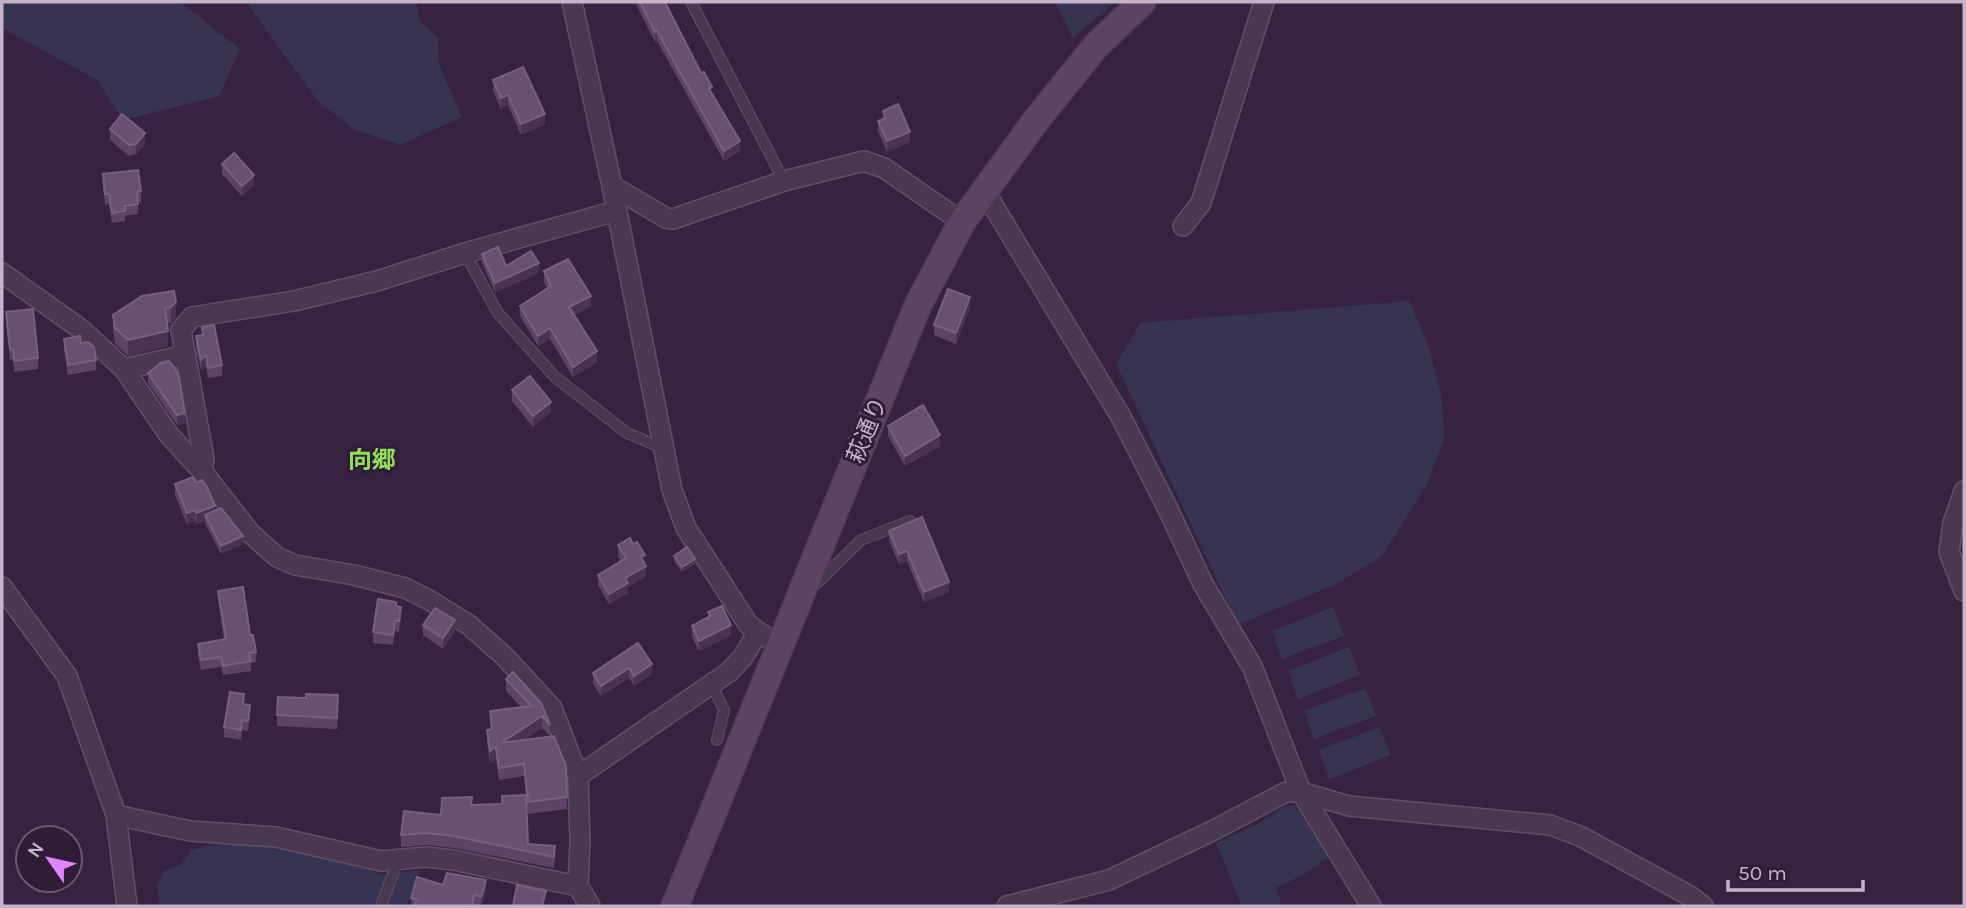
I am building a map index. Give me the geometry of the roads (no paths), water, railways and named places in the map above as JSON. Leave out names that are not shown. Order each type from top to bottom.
[{"type":"street","points":[[572,2],[612,186],[672,490],[686,528],[748,624],[769,638],[712,685],[578,776]]},
{"type":"street","name":"萩通り","points":[[675,906],[769,638],[801,595],[918,305],[962,222],[1037,119],[1096,46],[1142,2]]},
{"type":"street","points":[[1183,226],[1202,203],[1264,2]]},
{"type":"street","points":[[612,186],[666,218],[673,219],[784,181],[864,161],[884,168],[962,222]]},
{"type":"street","points":[[985,192],[1121,417],[1203,584],[1252,666],[1301,792],[1371,906]]},
{"type":"street","points":[[202,471],[204,459],[181,330],[192,317],[295,301],[377,281],[465,253],[616,211]]},
{"type":"street","points":[[2,272],[82,330],[124,369],[169,435],[202,471],[250,533],[277,557],[295,565],[354,575],[405,588],[469,625],[505,657],[552,708],[578,776],[578,886],[590,906]]},
{"type":"street","points":[[124,369],[186,355]]},
{"type":"street","points":[[1964,491],[1953,523],[1949,552],[1964,591]]},
{"type":"street","points":[[2,587],[67,676],[116,815],[127,906]]},
{"type":"street","points":[[1007,906],[1110,880],[1286,792],[1301,792],[1349,806],[1550,825],[1580,835],[1690,896],[1703,906]]},
{"type":"street","points":[[116,815],[190,831],[276,837],[381,861],[426,858],[453,860],[578,886]]},
{"type":"lane","points":[[691,2],[784,181]]},
{"type":"lane","points":[[465,253],[498,313],[555,377],[627,433],[663,448]]},
{"type":"lane","points":[[801,595],[861,540],[910,521]]},
{"type":"lane","points":[[712,685],[724,710],[716,740]]},
{"type":"lane","points":[[382,906],[398,860]]},
{"type":"district","name":"向郷","points":[[372,460]]}]
